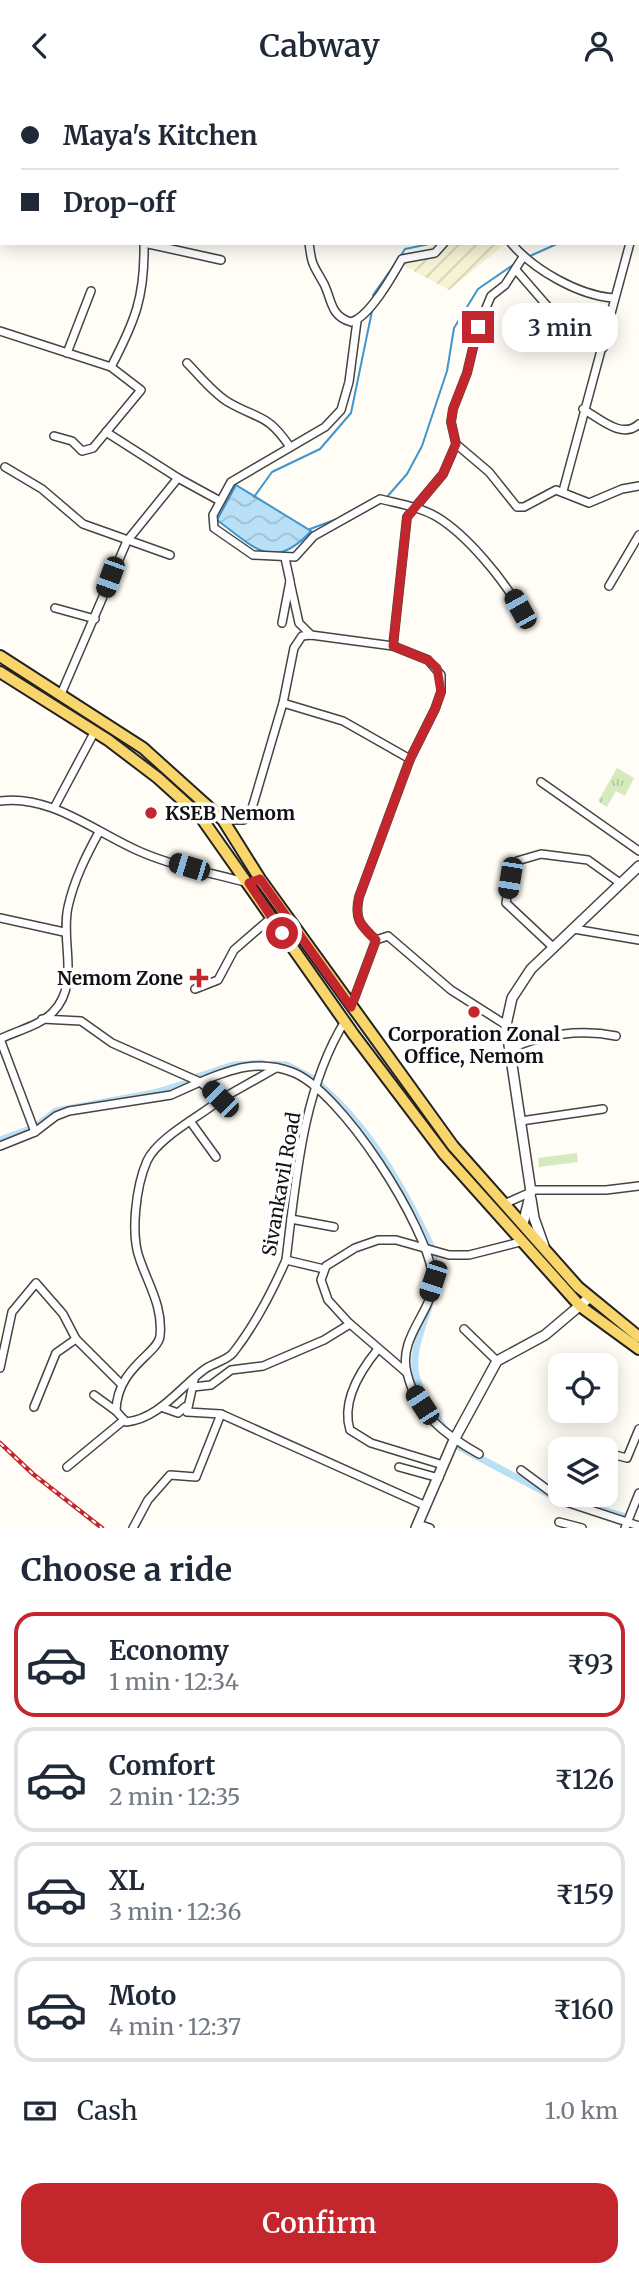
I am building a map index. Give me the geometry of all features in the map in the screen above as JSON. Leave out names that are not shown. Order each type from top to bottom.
[{"type":"main road","points":[[0,656],[143,748],[223,820],[271,918],[408,1109],[517,1238],[580,1306],[639,1349]]},
{"type":"main road","points":[[0,672],[95,731],[158,778],[200,816],[255,881],[453,1146],[590,1297],[639,1337]]},
{"type":"main road","points":[[517,1238],[523,1224]]},
{"type":"street","points":[[111,367],[135,322],[139,306],[144,245]]},
{"type":"street","points":[[153,245],[221,260]]},
{"type":"street","points":[[309,245],[312,266],[325,286],[332,310],[344,320],[357,321]]},
{"type":"street","points":[[442,245],[435,253],[402,259],[376,299],[357,321],[349,382],[341,411],[325,427],[231,482],[212,522],[223,536],[253,555],[285,558],[295,557],[314,536],[380,499],[415,507],[437,517],[458,533],[510,590],[520,609]]},
{"type":"street","points":[[513,245],[523,257],[587,294],[613,298]]},
{"type":"street","points":[[563,491],[629,245]]},
{"type":"street","points":[[393,646],[407,517],[443,474],[456,444],[451,422],[453,409],[467,373],[478,327],[491,296],[505,285],[523,257]]},
{"type":"street","points":[[516,270],[549,309],[603,348]]},
{"type":"street","points":[[68,353],[91,291]]},
{"type":"street","points":[[0,331],[111,367],[141,390],[93,448],[82,451],[72,441],[54,436]]},
{"type":"street","points":[[187,363],[228,402],[261,415],[278,429],[290,447]]},
{"type":"street","points":[[583,409],[620,430],[629,430],[639,424]]},
{"type":"street","points":[[106,432],[220,501]]},
{"type":"street","points":[[456,444],[489,472],[517,507],[524,507],[556,490],[589,503],[622,489],[639,486]]},
{"type":"street","points":[[5,467],[42,489],[83,524],[170,555]]},
{"type":"street","points":[[61,694],[127,541],[178,478]]},
{"type":"street","points":[[609,586],[639,535]]},
{"type":"street","points":[[285,558],[299,624],[311,635]]},
{"type":"street","points":[[282,623],[290,581]]},
{"type":"street","points":[[55,608],[95,619]]},
{"type":"street","points":[[223,820],[248,820],[283,703],[294,648],[302,636],[393,646],[428,660],[441,675],[441,692],[410,759],[357,905],[358,923],[376,940]]},
{"type":"street","points":[[283,703],[343,721],[410,759]]},
{"type":"street","points":[[54,808],[95,731]]},
{"type":"street","points":[[541,782],[639,851]]},
{"type":"street","points":[[0,801],[23,799],[54,808],[143,853],[255,881]]},
{"type":"street","points":[[35,1132],[0,1039],[52,1014],[64,997],[69,968],[64,932],[78,874],[99,832]]},
{"type":"street","points":[[554,948],[506,903],[510,878],[517,861],[541,854],[588,860],[620,883]]},
{"type":"street","points":[[546,1251],[534,1218],[506,1025],[512,998],[531,969],[639,866]]},
{"type":"street","points":[[0,918],[64,932]]},
{"type":"street","points":[[195,989],[218,980],[233,950],[271,918]]},
{"type":"street","points":[[574,929],[639,940]]},
{"type":"street","points":[[376,940],[388,936],[451,990],[506,1025]]},
{"type":"street","points":[[351,1007],[376,940]]},
{"type":"street","points":[[42,1019],[81,1021],[112,1043],[200,1082],[220,1099]]},
{"type":"street","name":"Sivankavil Road","points":[[193,1383],[204,1369],[231,1356],[275,1286],[286,1260],[314,1085],[332,1042],[345,1021]]},
{"type":"street","points":[[510,1049],[530,1040],[580,1033],[616,1036]]},
{"type":"street","points":[[0,1146],[35,1132],[56,1115],[171,1095],[244,1065],[292,1072],[314,1085],[348,1119],[388,1178],[427,1249],[433,1281],[408,1345],[406,1372]]},
{"type":"street","points":[[116,1411],[121,1384],[141,1357],[158,1344],[160,1337],[153,1286],[140,1262],[134,1232],[148,1160],[190,1121],[220,1099],[276,1068]]},
{"type":"street","points":[[521,1121],[603,1109]]},
{"type":"street","points":[[190,1121],[216,1157]]},
{"type":"street","points":[[504,1204],[531,1191],[606,1190],[639,1186]]},
{"type":"street","points":[[523,1224],[531,1191]]},
{"type":"street","points":[[291,1219],[334,1227]]},
{"type":"street","points":[[479,1454],[444,1434],[422,1405],[406,1372],[350,1324],[328,1300],[321,1280],[324,1269],[355,1248],[378,1240],[396,1240],[449,1255],[469,1255],[517,1238]]},
{"type":"street","points":[[286,1260],[324,1269]]},
{"type":"street","points":[[0,1368],[12,1312],[36,1283],[63,1314],[76,1339],[121,1384]]},
{"type":"street","points":[[430,1528],[417,1526],[454,1440],[497,1361],[545,1335],[590,1297]]},
{"type":"street","points":[[193,1383],[205,1388],[231,1370],[263,1366],[324,1340],[350,1324]]},
{"type":"street","points":[[464,1329],[497,1361]]},
{"type":"street","points":[[34,1407],[56,1353],[76,1339]]},
{"type":"street","points":[[378,1349],[362,1369],[349,1399],[346,1418],[350,1430],[371,1443],[443,1465]]},
{"type":"street","points":[[94,1395],[124,1420],[135,1421],[161,1407],[193,1383]]},
{"type":"street","points":[[161,1407],[178,1413],[186,1407],[193,1383]]},
{"type":"street","points":[[186,1407],[192,1414],[222,1414],[426,1506]]},
{"type":"street","points":[[133,1528],[148,1500],[170,1475],[196,1476],[222,1414]]},
{"type":"street","points":[[67,1467],[124,1420]]},
{"type":"street","points":[[618,1456],[627,1458],[639,1429]]},
{"type":"street","points":[[400,1467],[439,1478]]},
{"type":"street","points":[[521,1470],[563,1501],[626,1525],[639,1526]]},
{"type":"street","points":[[626,1525],[639,1493]]},
{"type":"street","points":[[559,1522],[583,1528]]},
{"type":"shaded area","points":[[433,245],[504,245],[449,290],[403,265]]},
{"type":"green space","points":[[617,768],[634,778],[625,796],[616,791],[607,807],[598,801]]},
{"type":"green space","points":[[577,1153],[578,1162],[539,1167],[538,1158]]},
{"type":"water","points":[[236,485],[311,531],[298,544],[285,551],[274,553],[253,546],[217,520]]},
{"type":"waterway","points":[[400,257],[405,249],[424,245]]},
{"type":"waterway","points":[[530,256],[555,245]]},
{"type":"waterway","points":[[373,295],[397,261]]},
{"type":"waterway","points":[[386,498],[407,474],[422,446],[447,371],[454,328],[478,289],[513,265]]},
{"type":"waterway","points":[[254,497],[272,472],[320,449],[351,413],[372,311]]},
{"type":"waterway","points":[[369,509],[382,502]]},
{"type":"waterway","points":[[310,529],[337,519]]},
{"type":"waterway","points":[[197,1077],[233,1065],[262,1063]]},
{"type":"waterway","points":[[273,1064],[287,1065],[312,1078]]},
{"type":"waterway","points":[[38,1125],[56,1111],[154,1093],[187,1083]]},
{"type":"waterway","points":[[320,1085],[370,1139],[397,1180],[431,1246]]},
{"type":"waterway","points":[[0,1140],[30,1129]]},
{"type":"waterway","points":[[433,1253],[437,1275],[435,1289]]},
{"type":"waterway","points":[[429,1307],[417,1345],[415,1372],[425,1397],[446,1431]]},
{"type":"waterway","points":[[457,1446],[548,1494]]},
{"type":"waterway","points":[[593,1507],[623,1516]]},
{"type":"railway","points":[[0,1443],[33,1474],[102,1528]]},
{"type":"place","name":"KSEB Nemom","points":[[151,813]]},
{"type":"place","name":"Nemom Zone","points":[[199,978]]},
{"type":"place","name":"Corporation Zonal Office, Nemom","points":[[474,1012]]},
{"type":"route","points":[[282,933],[249,883],[260,879],[351,1007],[376,940],[358,923],[355,914],[359,897],[410,759],[441,692],[441,675],[437,668],[428,660],[393,646],[407,517],[443,474],[456,444],[451,422],[453,409],[467,373],[478,327]]}]
